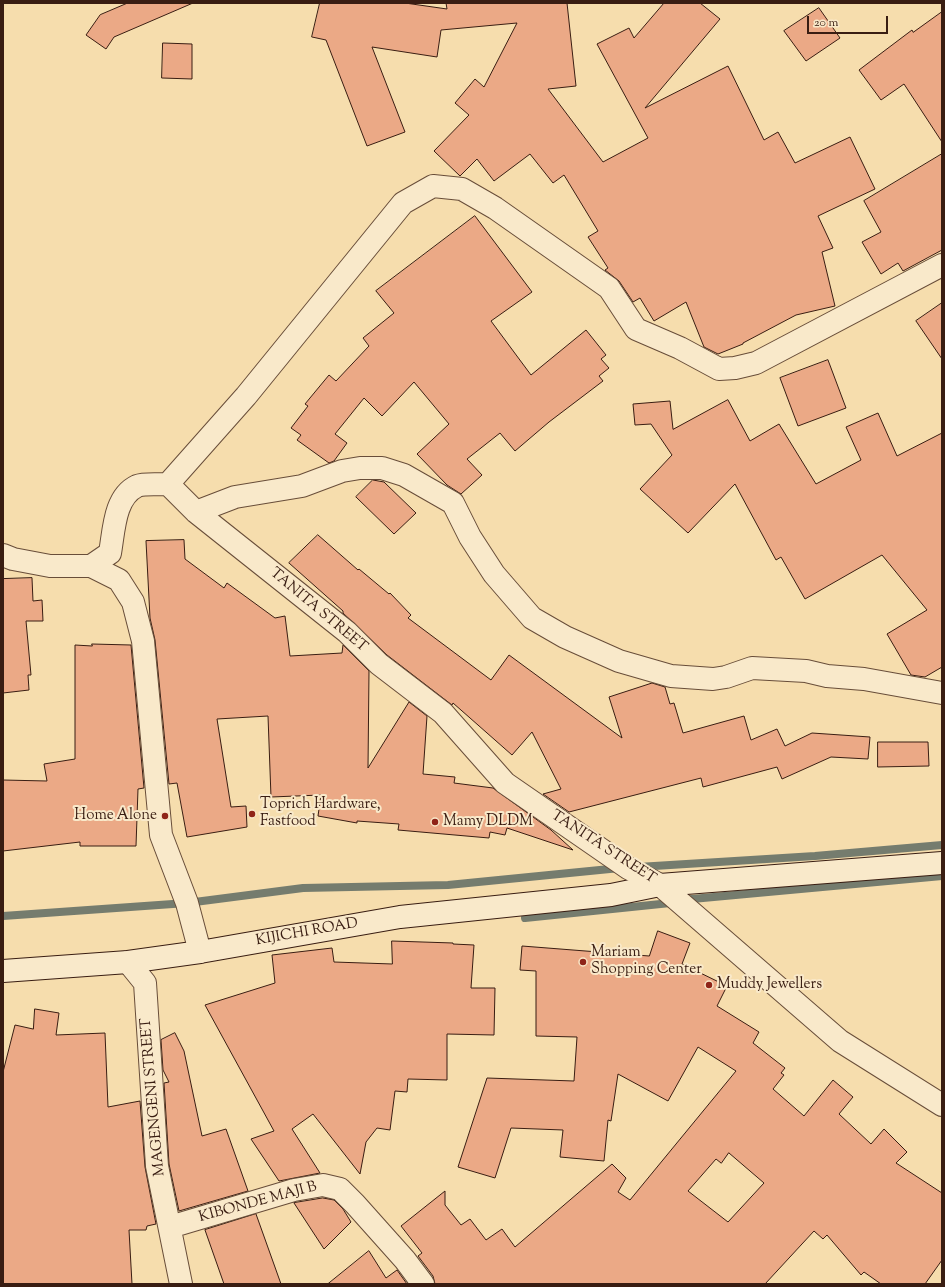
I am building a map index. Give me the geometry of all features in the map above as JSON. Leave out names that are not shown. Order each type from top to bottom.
[{"type":"street","points":[[91,566],[110,553],[116,518],[124,496],[138,486],[168,484],[246,396],[403,203],[433,186],[462,189],[495,208],[610,288],[636,329],[680,348],[718,368],[735,368],[756,363],[942,265]]},
{"type":"street","points":[[196,512],[235,497],[302,486],[342,471],[360,468],[382,468],[404,475],[453,503],[470,537],[494,574],[532,618],[565,637],[619,661],[671,676],[713,679],[726,677],[752,668],[806,671],[828,676],[864,679],[942,694]]},
{"type":"street","name":"TANITA STREET","points":[[168,484],[196,512],[347,632],[379,664],[443,713],[505,783],[628,868],[660,885],[840,1041],[942,1104]]},
{"type":"street","points":[[3,555],[13,559],[50,566],[91,566],[119,580],[133,602],[144,641],[161,835],[187,903],[200,952]]},
{"type":"street","name":"KIJICHI ROAD","points":[[3,971],[128,962],[200,952],[400,917],[611,895],[660,885],[942,863]]},
{"type":"street","name":"MAGENGENI STREET","points":[[128,962],[145,983],[157,1166],[181,1284]]},
{"type":"street","name":"KIBONDE MAJI B","points":[[170,1227],[294,1190],[323,1185],[340,1189],[405,1260],[424,1284]]},
{"type":"building","points":[[128,3],[193,3],[114,37],[106,49],[86,35],[100,15]]},
{"type":"building","points":[[320,3],[405,3],[447,9],[446,3],[567,3],[576,86],[548,89],[603,162],[648,138],[597,44],[629,28],[634,38],[664,3],[700,3],[720,19],[645,108],[728,66],[764,140],[778,132],[795,163],[850,137],[875,189],[818,216],[833,248],[822,252],[835,306],[796,315],[743,344],[718,354],[704,347],[686,302],[654,321],[640,298],[633,302],[619,281],[605,270],[608,268],[588,237],[598,231],[564,175],[553,183],[530,154],[494,181],[477,159],[460,176],[434,151],[469,115],[455,103],[475,79],[484,87],[517,23],[441,30],[437,57],[372,47],[405,132],[367,146],[326,40],[312,37]]},
{"type":"building","points":[[819,8],[840,38],[806,61],[784,31]]},
{"type":"building","points":[[942,12],[942,142],[904,84],[881,100],[859,70],[912,30],[913,32]]},
{"type":"building","points":[[163,43],[192,44],[192,79],[162,78]]},
{"type":"building","points":[[942,154],[942,250],[903,271],[898,263],[881,274],[862,242],[881,232],[864,201]]},
{"type":"building","points":[[475,216],[532,292],[491,321],[531,375],[586,330],[606,355],[601,359],[609,368],[599,376],[603,381],[549,422],[515,451],[500,433],[467,459],[482,475],[461,494],[447,485],[417,454],[449,424],[414,382],[382,416],[364,398],[335,434],[347,443],[334,461],[329,463],[297,440],[301,435],[291,428],[308,406],[305,404],[329,375],[336,381],[369,346],[363,338],[394,313],[376,291]]},
{"type":"building","points":[[942,303],[942,359],[916,321]]},
{"type":"building","points":[[828,360],[846,408],[798,426],[780,378]]},
{"type":"building","points":[[728,400],[750,441],[779,424],[816,484],[861,460],[846,427],[878,413],[897,456],[942,433],[942,667],[925,677],[911,675],[887,634],[927,610],[882,555],[805,599],[781,557],[776,560],[735,484],[688,533],[640,489],[672,455],[651,424],[635,425],[633,404],[670,401],[673,429]]},
{"type":"building","points":[[373,480],[384,482],[416,513],[394,534],[356,497]]},
{"type":"building","points":[[318,535],[358,570],[359,569],[389,594],[390,593],[411,615],[408,618],[491,680],[509,655],[622,738],[609,697],[652,683],[665,687],[670,704],[674,703],[683,733],[744,716],[751,740],[777,729],[785,746],[812,733],[870,737],[868,759],[831,757],[782,779],[777,767],[703,787],[701,778],[569,812],[543,794],[561,789],[532,732],[512,755],[453,703],[452,705],[387,655],[343,613],[343,611],[289,563]]},
{"type":"building","points":[[184,540],[185,559],[224,588],[227,583],[275,618],[285,616],[290,656],[342,653],[343,645],[369,671],[368,768],[409,702],[427,716],[423,774],[455,777],[454,783],[493,788],[551,830],[573,850],[507,828],[505,835],[490,832],[489,838],[398,830],[399,824],[357,821],[357,823],[318,816],[321,795],[271,797],[268,716],[217,719],[231,807],[246,806],[247,827],[187,837],[177,783],[169,784],[155,640],[150,618],[146,541]]},
{"type":"building","points":[[32,578],[33,601],[42,600],[43,621],[26,621],[31,675],[28,675],[29,690],[3,693],[3,579]]},
{"type":"building","points":[[92,644],[131,645],[144,788],[138,789],[136,846],[80,846],[80,842],[3,851],[3,780],[47,781],[44,764],[75,759],[75,645],[92,646]]},
{"type":"building","points":[[878,742],[928,742],[929,766],[878,767]]},
{"type":"building","points":[[658,931],[690,943],[682,964],[727,986],[717,1006],[759,1032],[753,1043],[785,1068],[781,1073],[784,1075],[773,1089],[804,1116],[833,1080],[853,1097],[839,1114],[871,1144],[884,1129],[907,1152],[896,1163],[942,1193],[942,1260],[925,1284],[881,1284],[864,1272],[861,1275],[827,1235],[823,1239],[814,1231],[765,1284],[435,1284],[433,1276],[418,1256],[422,1253],[401,1226],[445,1191],[445,1205],[461,1225],[470,1219],[486,1240],[502,1229],[515,1247],[612,1164],[626,1178],[618,1192],[630,1200],[736,1071],[698,1047],[668,1101],[618,1074],[611,1121],[608,1120],[604,1161],[560,1157],[563,1130],[511,1128],[495,1178],[458,1167],[487,1078],[574,1081],[577,1037],[536,1036],[536,971],[520,970],[522,946],[649,956]],"holes":[[[729,1153],[764,1183],[728,1222],[688,1191],[716,1159],[721,1163]]]},
{"type":"building","points":[[392,941],[474,945],[471,988],[495,988],[494,1035],[447,1034],[447,1080],[408,1079],[407,1092],[395,1091],[390,1130],[377,1128],[366,1142],[360,1174],[313,1114],[292,1129],[320,1173],[279,1181],[251,1139],[274,1131],[205,1005],[275,983],[272,955],[332,948],[334,962],[392,964]]},
{"type":"building","points":[[35,1009],[59,1013],[56,1035],[105,1033],[108,1107],[140,1101],[145,1167],[156,1224],[147,1226],[146,1230],[129,1230],[132,1284],[3,1284],[3,1072],[15,1025],[33,1029]]},
{"type":"building","points":[[175,1033],[184,1051],[202,1136],[226,1129],[248,1191],[179,1211],[169,1164],[164,1083],[169,1082],[163,1070],[161,1040]]},
{"type":"building","points":[[323,1198],[334,1200],[343,1209],[351,1222],[324,1249],[294,1203]]},
{"type":"building","points":[[256,1214],[281,1284],[224,1284],[205,1230]]},
{"type":"building","points":[[369,1251],[386,1278],[397,1270],[407,1284],[328,1284]]},
{"type":"waterway","points":[[638,867],[815,856],[942,845]]},
{"type":"waterway","points":[[3,916],[187,903],[303,888],[448,885],[620,868]]},
{"type":"waterway","points":[[525,918],[680,902],[692,899],[942,876]]},
{"type":"place","name":"Toprich Hardware, Fastfood","points":[[252,814]]},
{"type":"place","name":"Home Alone","points":[[165,816]]},
{"type":"place","name":"Mamy DLDM","points":[[435,822]]},
{"type":"place","name":"Mariam Shopping Center","points":[[583,962]]},
{"type":"place","name":"Muddy Jewellers","points":[[709,985]]}]
